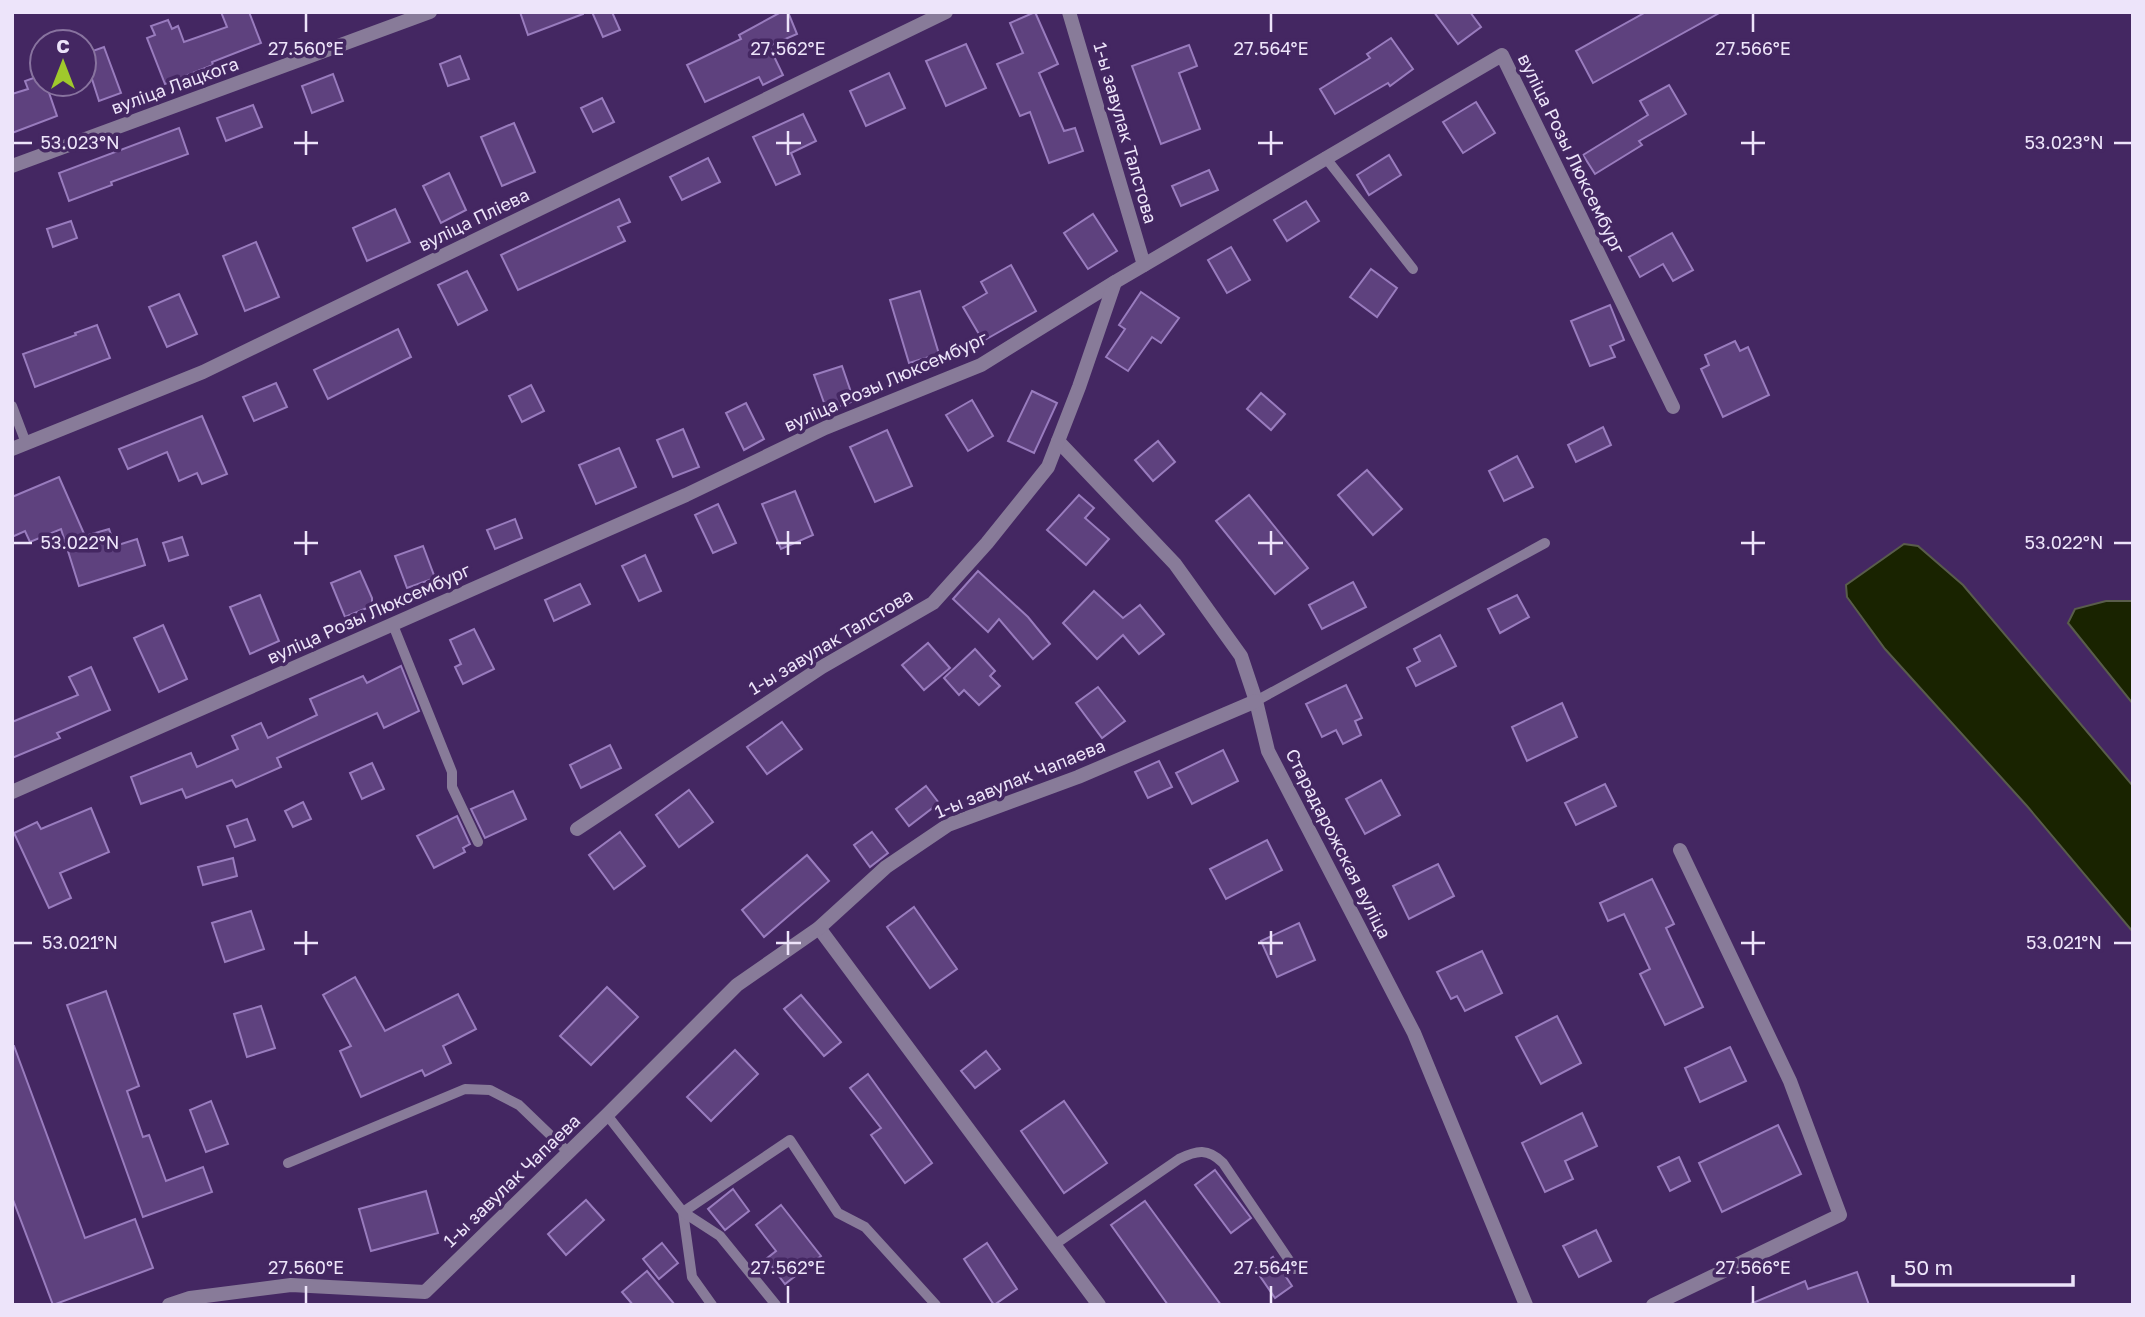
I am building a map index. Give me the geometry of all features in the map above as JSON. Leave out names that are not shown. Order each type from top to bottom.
[{"type":"street","name":"вуліца Лацкога","points":[[12,166],[430,12]]},
{"type":"street","name":"вуліца Пліева","points":[[19,446],[203,372],[946,12]]},
{"type":"street","name":"1-ы завулак Талстова","points":[[1069,12],[1144,265]]},
{"type":"street","name":"вуліца Розы Люксембург","points":[[12,792],[686,495],[825,428],[981,365],[1325,157],[1502,55],[1674,407]]},
{"type":"street","name":"1-ы завулак Талстова","points":[[577,829],[822,667],[933,603],[1048,467],[1115,282]]},
{"type":"street","name":"Старадарожская вуліца","points":[[1058,441],[1175,564],[1241,656],[1269,751],[1414,1033],[1525,1305]]},
{"type":"street","name":"1-ы завулак Чапаева","points":[[169,1305],[190,1298],[291,1285],[427,1298],[737,985],[819,928],[886,867],[948,825],[1078,777],[1256,701]]},
{"type":"street","points":[[1653,1305],[1840,1215],[1790,1081],[1680,850]]},
{"type":"street","points":[[819,928],[1099,1305]]},
{"type":"lane","points":[[1325,157],[1413,269]]},
{"type":"lane","points":[[12,406],[19,446]]},
{"type":"lane","points":[[1256,701],[1545,543]]},
{"type":"lane","points":[[393,625],[452,772],[452,787],[478,842]]},
{"type":"lane","points":[[288,1163],[465,1089],[490,1090],[519,1105],[569,1153]]},
{"type":"lane","points":[[607,1115],[683,1212],[720,1236],[776,1305]]},
{"type":"lane","points":[[683,1212],[790,1140],[838,1213],[865,1227],[936,1305]]},
{"type":"lane","points":[[1054,1245],[1178,1159],[1203,1152],[1214,1154],[1223,1163],[1295,1269]]},
{"type":"lane","points":[[683,1212],[692,1278],[712,1305]]},
{"type":"shaded area","points":[[1904,544],[1918,546],[1963,585],[2133,786],[2133,932],[2027,806],[1885,649],[1847,597],[1846,585]]},
{"type":"shaded area","points":[[2106,601],[2133,601],[2133,704],[2068,623],[2075,609]]},
{"type":"building","points":[[221,12],[249,12],[261,43],[165,84],[147,38],[155,35],[151,26],[168,20],[172,29],[178,26],[184,42],[227,27]]},
{"type":"building","points":[[520,12],[583,12],[583,14],[528,35]]},
{"type":"building","points":[[592,12],[612,12],[620,30],[603,37]]},
{"type":"building","points":[[781,12],[788,12],[797,34],[769,46],[783,75],[763,85],[759,77],[705,102],[687,65],[741,39],[739,35]]},
{"type":"building","points":[[1035,12],[1058,64],[1039,73],[1064,131],[1075,128],[1083,151],[1049,163],[1030,112],[1020,116],[997,64],[1023,53],[1010,23]]},
{"type":"building","points":[[1434,12],[1470,12],[1481,27],[1458,44]]},
{"type":"building","points":[[1646,12],[1721,12],[1593,83],[1576,51]]},
{"type":"building","points":[[1391,38],[1413,69],[1390,86],[1388,83],[1335,114],[1320,89],[1370,58],[1367,54]]},
{"type":"building","points":[[966,44],[986,88],[946,106],[926,61]]},
{"type":"building","points":[[1189,45],[1197,66],[1179,73],[1200,129],[1161,144],[1132,66]]},
{"type":"building","points":[[104,47],[121,93],[99,101],[98,98],[98,49]]},
{"type":"building","points":[[460,56],[469,79],[448,86],[440,64]]},
{"type":"building","points":[[889,73],[905,108],[866,126],[850,91]]},
{"type":"building","points":[[333,74],[343,101],[312,113],[302,86]]},
{"type":"building","points":[[1669,85],[1686,114],[1639,141],[1642,145],[1595,174],[1583,155],[1648,115],[1640,101]]},
{"type":"building","points":[[28,89],[28,98],[51,98],[57,116],[12,133],[12,94]]},
{"type":"building","points":[[602,98],[614,122],[593,132],[581,108]]},
{"type":"building","points":[[1476,102],[1495,133],[1463,153],[1443,122]]},
{"type":"building","points":[[253,105],[262,127],[226,141],[217,118]]},
{"type":"building","points":[[803,114],[816,141],[791,153],[800,174],[776,185],[753,137]]},
{"type":"building","points":[[514,123],[535,172],[502,186],[481,137]]},
{"type":"building","points":[[179,128],[188,154],[111,182],[112,185],[69,201],[59,173]]},
{"type":"building","points":[[1389,155],[1401,175],[1369,195],[1357,175]]},
{"type":"building","points":[[708,158],[720,182],[682,200],[670,177]]},
{"type":"building","points":[[1209,170],[1218,190],[1181,206],[1172,186]]},
{"type":"building","points":[[449,173],[466,210],[441,223],[423,186]]},
{"type":"building","points":[[619,199],[630,222],[618,227],[625,241],[518,290],[501,255]]},
{"type":"building","points":[[1306,201],[1319,221],[1287,241],[1274,220]]},
{"type":"building","points":[[395,209],[410,242],[367,261],[353,228]]},
{"type":"building","points":[[1093,214],[1117,251],[1088,269],[1064,233]]},
{"type":"building","points":[[71,221],[77,238],[53,247],[47,229]]},
{"type":"building","points":[[1672,233],[1693,270],[1673,281],[1663,264],[1640,277],[1629,257]]},
{"type":"building","points":[[256,242],[279,297],[245,311],[223,256]]},
{"type":"building","points":[[1231,247],[1250,280],[1227,293],[1208,260]]},
{"type":"building","points":[[1011,265],[1036,311],[983,341],[963,307],[987,293],[981,282]]},
{"type":"building","points":[[1371,269],[1397,288],[1377,317],[1350,297]]},
{"type":"building","points":[[467,271],[487,310],[458,325],[438,285]]},
{"type":"building","points":[[920,291],[939,354],[909,363],[890,300]]},
{"type":"building","points":[[1141,292],[1179,318],[1161,343],[1152,337],[1128,371],[1106,357],[1125,329],[1119,325]]},
{"type":"building","points":[[179,294],[197,334],[167,347],[149,307]]},
{"type":"building","points":[[1610,305],[1624,340],[1610,346],[1615,357],[1590,366],[1571,321]]},
{"type":"building","points":[[97,325],[110,358],[35,387],[23,354]]},
{"type":"building","points":[[398,329],[411,357],[328,399],[314,370]]},
{"type":"building","points":[[1735,341],[1740,351],[1748,347],[1769,395],[1723,417],[1701,369],[1709,365],[1705,355]]},
{"type":"building","points":[[842,366],[854,401],[827,411],[814,375]]},
{"type":"building","points":[[276,383],[287,407],[254,421],[243,397]]},
{"type":"building","points":[[531,385],[544,411],[522,422],[509,396]]},
{"type":"building","points":[[1032,391],[1057,403],[1034,453],[1008,441]]},
{"type":"building","points":[[1261,393],[1285,414],[1271,430],[1247,409]]},
{"type":"building","points":[[972,400],[993,436],[968,451],[946,415]]},
{"type":"building","points":[[746,403],[764,439],[744,450],[726,413]]},
{"type":"building","points":[[202,416],[227,474],[202,484],[197,473],[179,481],[167,452],[128,469],[119,449]]},
{"type":"building","points":[[1603,427],[1611,445],[1576,462],[1568,445]]},
{"type":"building","points":[[683,429],[699,467],[673,477],[657,440]]},
{"type":"building","points":[[887,430],[912,486],[875,502],[850,447]]},
{"type":"building","points":[[1158,441],[1175,462],[1153,481],[1135,460]]},
{"type":"building","points":[[619,448],[636,487],[596,504],[579,465]]},
{"type":"building","points":[[1517,456],[1533,487],[1504,501],[1489,471]]},
{"type":"building","points":[[1367,470],[1402,509],[1373,535],[1338,495]]},
{"type":"building","points":[[59,477],[85,536],[109,529],[115,546],[137,539],[145,565],[79,586],[61,529],[30,542],[25,531],[12,537],[12,497]]},
{"type":"building","points":[[795,491],[813,535],[781,549],[762,504]]},
{"type":"building","points":[[1079,495],[1094,508],[1085,518],[1109,539],[1086,565],[1047,530]]},
{"type":"building","points":[[1249,495],[1308,568],[1275,594],[1216,521]]},
{"type":"building","points":[[718,504],[736,543],[713,553],[695,515]]},
{"type":"building","points":[[515,519],[522,538],[495,549],[487,530]]},
{"type":"building","points":[[182,537],[188,555],[169,561],[163,543]]},
{"type":"building","points":[[423,546],[435,578],[407,588],[395,556]]},
{"type":"building","points":[[645,555],[661,591],[639,601],[622,566]]},
{"type":"building","points":[[360,571],[372,598],[372,606],[345,617],[331,583]]},
{"type":"building","points":[[978,571],[1028,617],[1050,644],[1033,659],[999,619],[988,632],[953,599]]},
{"type":"building","points":[[1353,582],[1366,607],[1322,629],[1309,605]]},
{"type":"building","points":[[580,584],[590,604],[554,621],[545,600]]},
{"type":"building","points":[[1094,591],[1123,618],[1140,605],[1164,634],[1139,654],[1123,635],[1097,659],[1063,623]]},
{"type":"building","points":[[260,595],[279,641],[250,654],[230,607]]},
{"type":"building","points":[[1517,595],[1529,617],[1500,633],[1488,609]]},
{"type":"building","points":[[163,625],[187,679],[159,692],[134,638]]},
{"type":"building","points":[[474,629],[494,669],[463,684],[455,667],[461,664],[450,640]]},
{"type":"building","points":[[1440,635],[1456,666],[1416,686],[1407,668],[1420,661],[1414,649]]},
{"type":"building","points":[[928,643],[950,668],[924,690],[902,665]]},
{"type":"building","points":[[975,649],[995,671],[990,676],[1000,686],[979,705],[964,690],[959,695],[944,678]]},
{"type":"building","points":[[401,666],[419,711],[384,728],[377,713],[277,758],[281,767],[236,787],[232,780],[186,798],[182,789],[141,804],[131,777],[191,753],[197,767],[238,749],[232,736],[261,723],[268,738],[317,715],[310,699],[363,676],[367,683]]},
{"type":"building","points":[[91,667],[110,710],[57,733],[60,738],[12,758],[12,722],[78,695],[69,677]]},
{"type":"building","points":[[1346,685],[1362,718],[1355,721],[1361,735],[1343,744],[1336,730],[1322,737],[1306,704]]},
{"type":"building","points":[[1098,687],[1125,721],[1102,738],[1076,703]]},
{"type":"building","points":[[1562,703],[1577,737],[1527,761],[1512,727]]},
{"type":"building","points":[[782,722],[802,749],[767,774],[747,747]]},
{"type":"building","points":[[610,745],[621,768],[581,788],[570,765]]},
{"type":"building","points":[[1223,750],[1238,781],[1192,804],[1176,773]]},
{"type":"building","points":[[1159,761],[1172,787],[1148,798],[1135,772]]},
{"type":"building","points":[[372,763],[384,789],[362,799],[350,773]]},
{"type":"building","points":[[1381,780],[1400,815],[1365,834],[1346,799]]},
{"type":"building","points":[[1605,784],[1616,806],[1576,825],[1565,803]]},
{"type":"building","points":[[926,786],[939,803],[909,826],[896,809]]},
{"type":"building","points":[[689,790],[713,822],[679,847],[656,815]]},
{"type":"building","points":[[513,791],[526,819],[485,838],[471,809]]},
{"type":"building","points":[[303,802],[311,819],[293,827],[285,811]]},
{"type":"building","points":[[91,808],[109,852],[60,873],[71,898],[49,908],[14,833],[37,822],[41,829]]},
{"type":"building","points":[[457,816],[470,844],[463,848],[465,852],[434,868],[417,836]]},
{"type":"building","points":[[247,819],[255,840],[235,847],[227,826]]},
{"type":"building","points":[[620,832],[645,866],[614,889],[589,855]]},
{"type":"building","points":[[872,832],[888,853],[870,867],[854,845]]},
{"type":"building","points":[[1267,840],[1282,870],[1226,899],[1210,869]]},
{"type":"building","points":[[807,855],[829,881],[764,937],[742,910]]},
{"type":"building","points":[[233,858],[237,876],[203,885],[198,867]]},
{"type":"building","points":[[1438,864],[1454,896],[1409,919],[1393,886]]},
{"type":"building","points":[[1652,879],[1674,924],[1666,928],[1703,1007],[1665,1025],[1640,974],[1650,969],[1624,914],[1608,921],[1600,903]]},
{"type":"building","points":[[914,907],[957,969],[930,988],[887,927]]},
{"type":"building","points":[[251,911],[264,949],[225,962],[212,923]]},
{"type":"building","points":[[1299,923],[1315,960],[1277,977],[1261,941]]},
{"type":"building","points":[[1482,951],[1502,993],[1465,1011],[1457,996],[1451,999],[1437,972]]},
{"type":"building","points":[[355,977],[385,1031],[458,994],[476,1029],[443,1046],[451,1063],[425,1076],[422,1070],[361,1097],[340,1051],[351,1046],[323,995]]},
{"type":"building","points":[[607,987],[638,1017],[591,1065],[560,1036]]},
{"type":"building","points":[[106,991],[139,1086],[127,1091],[143,1137],[149,1135],[166,1181],[203,1167],[212,1192],[143,1217],[67,1005]]},
{"type":"building","points":[[801,995],[841,1042],[824,1056],[784,1009]]},
{"type":"building","points":[[261,1006],[275,1048],[247,1057],[234,1014]]},
{"type":"building","points":[[1557,1016],[1581,1063],[1541,1084],[1516,1037]]},
{"type":"building","points":[[12,1046],[85,1238],[135,1219],[153,1268],[53,1305],[12,1197]]},
{"type":"building","points":[[1730,1047],[1746,1081],[1700,1102],[1685,1068]]},
{"type":"building","points":[[735,1050],[758,1074],[711,1121],[687,1097]]},
{"type":"building","points":[[986,1051],[1000,1069],[975,1088],[961,1071]]},
{"type":"building","points":[[868,1074],[932,1163],[905,1183],[871,1135],[881,1128],[850,1088]]},
{"type":"building","points":[[211,1101],[228,1144],[206,1152],[190,1110]]},
{"type":"building","points":[[1064,1101],[1107,1163],[1064,1193],[1021,1131]]},
{"type":"building","points":[[1582,1113],[1597,1146],[1565,1161],[1573,1179],[1545,1192],[1522,1143]]},
{"type":"building","points":[[1778,1125],[1801,1174],[1722,1212],[1699,1163]]},
{"type":"building","points":[[1679,1157],[1690,1181],[1670,1191],[1658,1167]]},
{"type":"building","points":[[1215,1170],[1251,1218],[1231,1233],[1195,1185]]},
{"type":"building","points":[[733,1189],[749,1211],[725,1230],[708,1209]]},
{"type":"building","points":[[426,1191],[438,1233],[371,1251],[359,1209]]},
{"type":"building","points":[[586,1200],[604,1220],[566,1255],[548,1234]]},
{"type":"building","points":[[1145,1201],[1221,1305],[1168,1305],[1111,1225]]},
{"type":"building","points":[[781,1205],[821,1256],[785,1284],[766,1259],[776,1251],[756,1225]]},
{"type":"building","points":[[1596,1230],[1611,1261],[1579,1277],[1563,1246]]},
{"type":"building","points":[[662,1243],[678,1263],[659,1279],[643,1259]]},
{"type":"building","points":[[987,1243],[1017,1289],[994,1305],[964,1259]]},
{"type":"building","points":[[1273,1257],[1292,1286],[1275,1298],[1255,1269]]},
{"type":"building","points":[[647,1271],[675,1305],[633,1305],[622,1292]]},
{"type":"building","points":[[1857,1272],[1869,1305],[1748,1305],[1805,1281],[1808,1289]]}]
